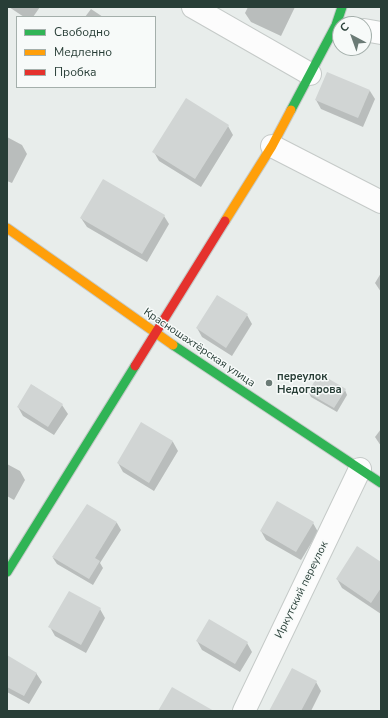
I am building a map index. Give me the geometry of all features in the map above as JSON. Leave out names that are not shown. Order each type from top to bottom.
[{"type":"street","points":[[193,7],[310,74]]},
{"type":"street","points":[[7,572],[154,333],[272,146],[332,32]]},
{"type":"street","points":[[272,146],[381,202]]},
{"type":"street","name":"Красношахтёрская улица","points":[[7,228],[154,333],[381,483]]},
{"type":"street","name":"Иркутский переулок","points":[[244,711],[360,469]]},
{"type":"building","points":[[327,72],[370,90],[358,118],[315,100]]},
{"type":"building","points":[[186,98],[229,125],[195,179],[152,152]]},
{"type":"building","points":[[103,179],[165,215],[142,254],[80,218]]},
{"type":"building","points":[[217,295],[248,314],[226,348],[196,328]]},
{"type":"building","points":[[319,373],[346,389],[334,408],[308,393]]},
{"type":"building","points":[[31,384],[63,404],[48,427],[17,407]]},
{"type":"building","points":[[141,422],[173,441],[149,483],[117,463]]},
{"type":"building","points":[[277,501],[314,522],[296,552],[260,531]]},
{"type":"building","points":[[87,504],[117,522],[95,558],[100,561],[89,579],[52,557]]},
{"type":"building","points":[[357,546],[381,562],[381,588],[371,603],[336,579]]},
{"type":"building","points":[[69,591],[101,608],[81,645],[48,627]]},
{"type":"building","points":[[209,619],[248,642],[235,664],[196,641]]},
{"type":"building","points":[[7,655],[37,673],[24,696],[7,687]]},
{"type":"building","points":[[292,668],[317,681],[301,711],[269,711]]},
{"type":"building","points":[[172,687],[214,711],[158,711]]},
{"type":"traffic: fast","points":[[291,110],[336,25],[342,7]]},
{"type":"traffic: fast","points":[[173,345],[381,483]]},
{"type":"traffic: fast","points":[[7,572],[135,366]]},
{"type":"traffic: slow","points":[[225,221],[272,146],[291,110]]},
{"type":"traffic: slow","points":[[7,228],[173,345]]},
{"type":"traffic: jam","points":[[135,366],[225,221]]},
{"type":"place","name":"переулок Недогарова","points":[[269,383]]}]
